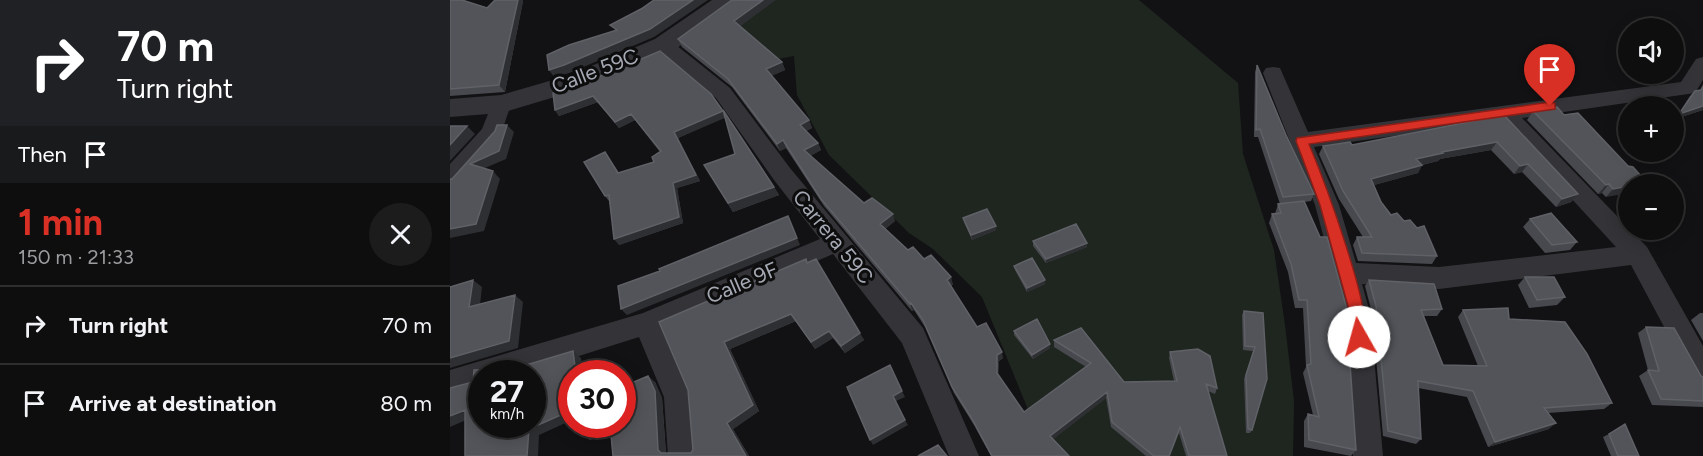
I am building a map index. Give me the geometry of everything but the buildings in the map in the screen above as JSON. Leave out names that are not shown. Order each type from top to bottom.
[{"type":"street","name":"Calle 59C","points":[[450,108],[501,104],[579,81],[664,45],[727,0]]},
{"type":"street","name":"Carrera 59C","points":[[664,45],[723,93],[782,174],[913,336],[964,456]]},
{"type":"street","points":[[1302,141],[1504,112],[1695,94],[1703,63]]},
{"type":"street","points":[[1273,74],[1327,205],[1357,313],[1368,456]]},
{"type":"street","points":[[450,179],[492,132],[501,104]]},
{"type":"street","points":[[1504,112],[1638,254],[1703,372]]},
{"type":"street","name":"Calle 9F","points":[[450,383],[648,323],[837,242]]},
{"type":"street","points":[[1345,273],[1439,278],[1638,254]]},
{"type":"street","points":[[648,323],[678,397],[683,456]]},
{"type":"shaded area","points":[[758,0],[1139,0],[1238,83],[1243,154],[1274,250],[1294,401],[1293,456],[1041,456],[1027,407],[982,297],[933,249],[909,233],[829,155],[797,95],[794,56],[751,64],[725,40]]},
{"type":"route","points":[[1359,337],[1357,313],[1327,205],[1302,141],[1550,106]]}]
